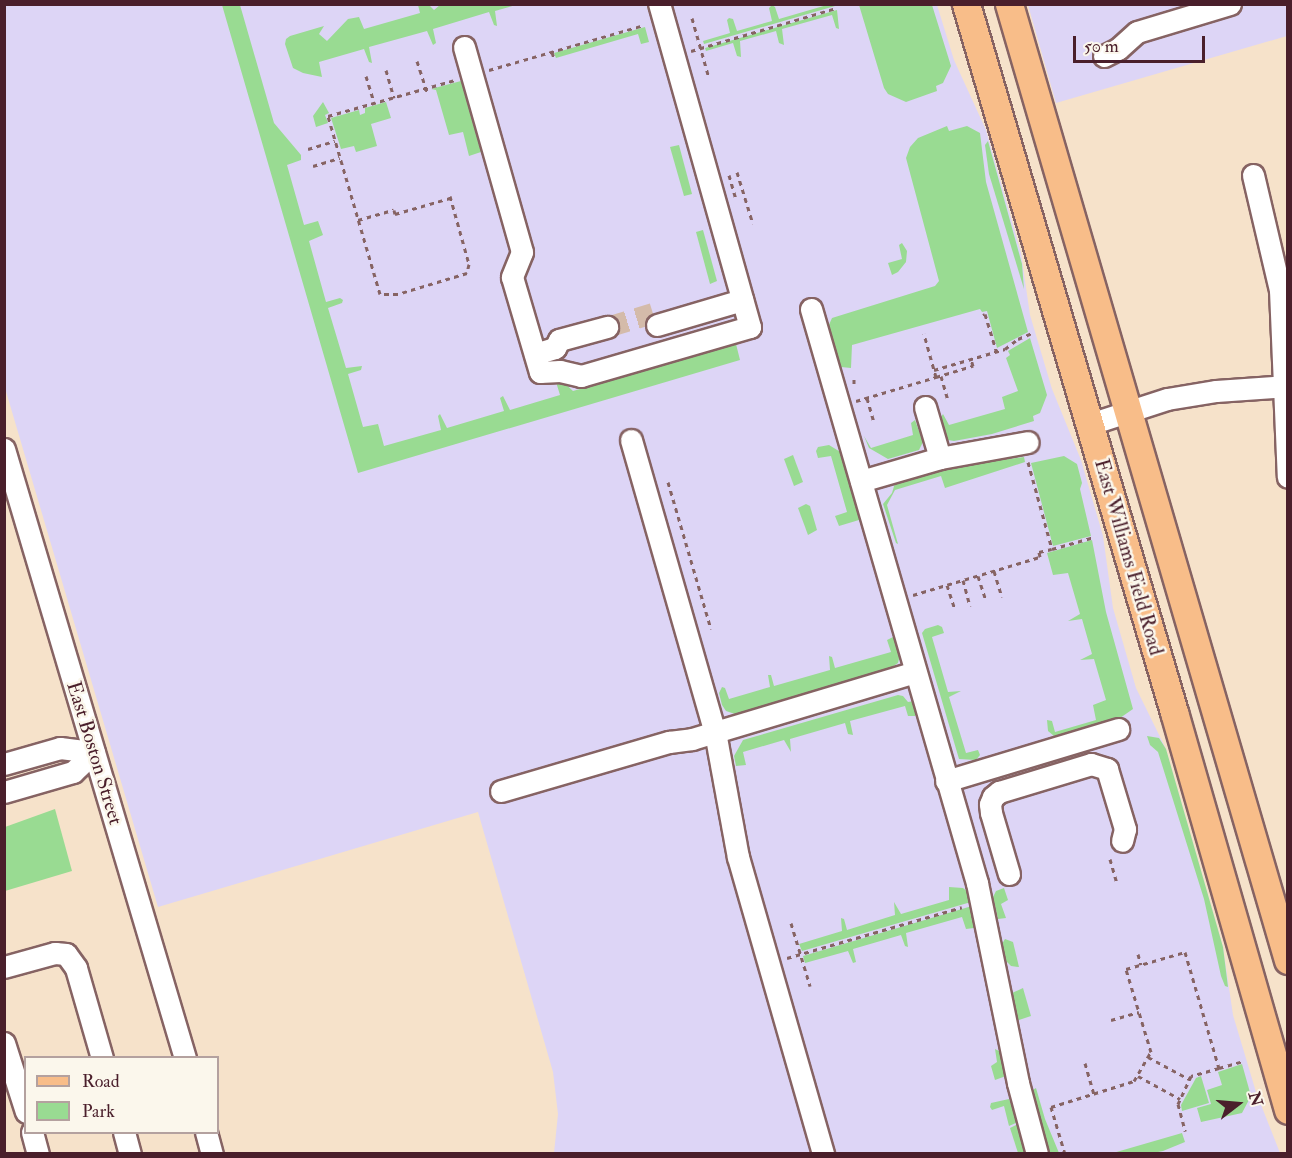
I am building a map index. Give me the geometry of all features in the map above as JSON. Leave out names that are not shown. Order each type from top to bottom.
[{"type":"main road","name":"East Williams Field Road","points":[[966,4],[1090,424],[1287,1110]]},
{"type":"main road","name":"East Williams Field Road","points":[[1009,4],[1029,80],[1287,960]]},
{"type":"main road","points":[[992,96],[1029,80]]},
{"type":"street","points":[[464,48],[522,252],[512,277],[545,351],[540,372],[560,371],[581,376],[750,327],[659,4]]},
{"type":"street","points":[[1104,56],[1118,49],[1137,32],[1230,4]]},
{"type":"street","points":[[1253,175],[1280,290],[1287,386],[1287,477]]},
{"type":"street","points":[[655,319],[741,294]]},
{"type":"street","points":[[812,309],[981,901],[1018,1083],[1037,1154]]},
{"type":"street","points":[[545,351],[559,340],[609,333]]},
{"type":"street","points":[[1090,424],[1167,399],[1216,391],[1287,386]]},
{"type":"street","points":[[925,407],[940,458]]},
{"type":"street","points":[[631,440],[715,732],[738,857],[824,1154]]},
{"type":"street","name":"East Boston Street","points":[[4,449],[183,1056]]},
{"type":"street","points":[[861,481],[940,458],[1028,451]]},
{"type":"street","points":[[501,791],[669,742],[692,739],[915,672]]},
{"type":"street","points":[[946,781],[1118,729]]},
{"type":"street","points":[[4,764],[60,748],[94,752]]},
{"type":"street","points":[[4,792],[73,772],[94,752]]},
{"type":"street","points":[[1009,874],[991,813],[990,804],[993,797],[999,792],[1091,764],[1107,769],[1125,829],[1122,841]]},
{"type":"street","points":[[4,967],[55,953],[66,954],[75,968],[101,1056]]},
{"type":"street","points":[[4,1042],[24,1106]]},
{"type":"street","points":[[33,1134],[38,1154]]},
{"type":"street","points":[[125,1134],[130,1154]]},
{"type":"street","points":[[207,1134],[212,1154]]},
{"type":"path","points":[[686,52],[836,8]]},
{"type":"path","points":[[692,18],[709,78]]},
{"type":"path","points":[[482,72],[646,24]]},
{"type":"path","points":[[552,51],[554,58]]},
{"type":"path","points":[[417,61],[426,90]]},
{"type":"path","points":[[386,70],[394,98]]},
{"type":"path","points":[[366,76],[374,103]]},
{"type":"path","points":[[358,220],[394,210],[395,214],[450,197],[470,270],[463,276],[398,294],[380,294],[358,220],[328,116],[460,79]]},
{"type":"path","points":[[308,149],[335,141]]},
{"type":"path","points":[[313,166],[340,158]]},
{"type":"path","points":[[738,172],[753,224]]},
{"type":"path","points":[[729,175],[736,199]]},
{"type":"path","points":[[729,201],[744,197]]},
{"type":"path","points":[[983,315],[986,314],[996,351]]},
{"type":"path","points":[[934,370],[996,351],[1032,333]]},
{"type":"path","points":[[924,334],[934,370],[939,376],[948,400]]},
{"type":"path","points":[[855,405],[855,402],[867,398],[973,366],[971,359]]},
{"type":"path","points":[[867,398],[874,422]]},
{"type":"path","points":[[1028,451],[1052,549]]},
{"type":"path","points":[[668,482],[711,629]]},
{"type":"path","points":[[908,596],[1040,557],[1039,552],[1094,537]]},
{"type":"path","points":[[994,571],[1002,597]]},
{"type":"path","points":[[978,576],[986,601]]},
{"type":"path","points":[[963,580],[970,606]]},
{"type":"path","points":[[947,585],[955,610]]},
{"type":"path","points":[[1110,859],[1117,884]]},
{"type":"path","points":[[783,959],[981,901]]},
{"type":"path","points":[[791,923],[810,987]]},
{"type":"path","points":[[1065,1154],[1051,1107],[1134,1081],[1151,1052],[1126,969],[1185,952],[1219,1068]]},
{"type":"path","points":[[1138,954],[1141,965]]},
{"type":"path","points":[[1111,1020],[1139,1012]]},
{"type":"path","points":[[1148,1057],[1189,1080]]},
{"type":"path","points":[[1185,1131],[1178,1104],[1191,1076],[1244,1061]]},
{"type":"path","points":[[1085,1063],[1094,1094]]},
{"type":"path","points":[[1138,1076],[1180,1099]]},
{"type":"shaded area","points":[[5,5],[937,5],[954,60],[986,130],[1021,253],[1030,315],[1052,389],[1081,460],[1103,536],[1113,608],[1136,688],[1166,749],[1223,947],[1233,1015],[1256,1092],[1280,1153],[554,1153],[558,1114],[553,1072],[478,812],[158,907],[5,388]]},
{"type":"shaded area","points":[[1028,5],[1287,5],[1287,36],[1056,103]]},
{"type":"green space","points":[[222,5],[240,5],[274,123],[301,155],[301,160],[287,165],[304,225],[318,221],[323,235],[309,241],[326,302],[340,298],[343,300],[342,303],[328,308],[346,368],[362,366],[361,370],[348,374],[363,427],[378,424],[384,446],[441,430],[438,416],[440,414],[447,428],[504,411],[500,398],[503,396],[510,410],[560,395],[556,382],[560,379],[573,391],[736,344],[740,360],[358,473]]},
{"type":"green space","points":[[418,5],[429,5],[434,10],[440,5],[516,5],[495,11],[497,26],[494,25],[489,12],[433,29],[436,43],[433,45],[427,31],[369,47],[372,63],[369,62],[364,49],[319,62],[322,77],[303,73],[293,68],[285,44],[286,39],[290,36],[324,26],[319,34],[327,41],[348,19],[359,17],[364,29],[420,13]]},
{"type":"green space","points":[[772,5],[779,19],[827,5],[835,6],[704,44],[703,41],[730,33],[727,20],[729,18],[733,19],[737,31],[772,21],[769,8]]},
{"type":"green space","points":[[859,5],[932,5],[951,66],[943,83],[936,86],[937,91],[906,102],[888,94],[884,88]]},
{"type":"green space","points":[[837,10],[839,29],[836,28],[832,15],[782,29],[784,45],[779,43],[776,31],[740,41],[741,57],[737,56],[733,43],[706,51],[705,48]]},
{"type":"green space","points":[[645,27],[649,42],[641,44],[638,34],[556,58],[554,53]]},
{"type":"green space","points":[[461,81],[481,152],[469,156],[463,132],[449,135],[436,90],[431,89]]},
{"type":"green space","points":[[323,102],[329,113],[325,115],[328,123],[316,127],[313,116]]},
{"type":"green space","points":[[386,102],[391,118],[371,124],[377,146],[356,152],[354,146],[341,149],[331,118],[359,110],[360,115],[365,113],[365,108]]},
{"type":"green space","points":[[947,126],[949,131],[967,126],[980,133],[986,182],[1028,332],[997,348],[987,311],[982,312],[980,309],[852,345],[851,368],[841,367],[841,374],[828,327],[832,318],[935,286],[939,281],[906,158],[910,147],[918,138]]},
{"type":"green space","points":[[988,141],[1022,264],[1024,289],[989,174],[985,145]]},
{"type":"green space","points":[[679,145],[692,194],[684,196],[670,147]]},
{"type":"green space","points":[[703,230],[717,281],[710,284],[696,232]]},
{"type":"green space","points":[[902,243],[907,251],[906,262],[898,272],[892,275],[888,263],[902,259],[899,245]]},
{"type":"green space","points":[[1030,338],[1047,395],[1040,413],[1033,416],[1034,421],[992,434],[954,441],[948,440],[943,434],[939,420],[943,414],[949,425],[1005,409],[1002,397],[1018,391],[1006,358],[1010,355],[1008,351]]},
{"type":"green space","points":[[915,420],[923,442],[919,450],[888,459],[869,448],[864,436],[871,448],[913,435],[911,423]]},
{"type":"green space","points":[[829,445],[842,453],[860,516],[859,520],[839,526],[835,516],[847,512],[831,456],[818,458],[816,451],[818,447]]},
{"type":"green space","points":[[793,455],[803,482],[794,486],[784,459]]},
{"type":"green space","points":[[1064,456],[1077,464],[1082,483],[1080,489],[1091,536],[1053,546],[1031,463]]},
{"type":"green space","points":[[1024,457],[1025,462],[945,488],[941,476],[895,490],[887,505],[898,544],[896,543],[883,504],[892,493],[895,483],[963,465]]},
{"type":"green space","points":[[806,504],[810,506],[817,530],[808,535],[798,508]]},
{"type":"green space","points":[[1092,540],[1106,612],[1133,709],[1120,718],[1054,736],[1048,731],[1047,720],[1052,721],[1055,732],[1096,720],[1093,705],[1106,700],[1094,659],[1080,660],[1092,654],[1082,619],[1068,621],[1080,614],[1068,573],[1053,575],[1047,553]]},
{"type":"green space","points":[[938,625],[942,627],[944,633],[932,637],[948,692],[961,691],[949,697],[966,753],[978,750],[980,755],[976,760],[959,759],[922,633],[925,629]]},
{"type":"green space","points":[[893,637],[896,639],[900,654],[898,663],[889,669],[735,714],[726,711],[722,705],[719,693],[722,687],[725,688],[729,699],[770,687],[768,675],[771,675],[774,686],[830,670],[829,656],[832,657],[835,668],[891,652],[887,640]]},
{"type":"green space","points":[[898,695],[903,696],[908,702],[914,701],[917,711],[915,716],[908,716],[905,706],[850,721],[853,735],[848,734],[845,723],[790,739],[791,752],[784,740],[743,752],[746,765],[736,766],[734,756],[743,740]]},
{"type":"green space","points":[[1147,736],[1159,738],[1166,749],[1223,947],[1228,987],[1225,986],[1221,976],[1204,899],[1158,752],[1150,745]]},
{"type":"green space","points":[[55,809],[72,871],[5,891],[5,827]]},
{"type":"green space","points":[[949,887],[963,888],[969,893],[971,902],[802,951],[799,944],[842,931],[841,918],[844,919],[847,930],[895,915],[894,902],[901,914],[949,900]]},
{"type":"green space","points":[[1004,888],[1008,900],[1001,904],[1006,918],[998,919],[993,897],[996,891]]},
{"type":"green space","points":[[972,906],[974,928],[966,929],[962,917],[906,933],[908,947],[905,946],[901,935],[853,949],[856,962],[853,963],[848,951],[805,963],[803,956]]},
{"type":"green space","points":[[1005,939],[1013,942],[1019,967],[1011,966],[1005,960],[1002,944]]},
{"type":"green space","points":[[1023,988],[1031,1016],[1019,1020],[1016,1018],[1012,993]]},
{"type":"green space","points":[[995,1049],[1001,1052],[1006,1076],[995,1080],[991,1066],[997,1062]]},
{"type":"green space","points":[[1242,1064],[1251,1096],[1242,1113],[1201,1122],[1197,1108],[1211,1104],[1207,1090],[1222,1085],[1218,1072]]},
{"type":"green space","points":[[1201,1076],[1209,1103],[1182,1111],[1181,1105],[1196,1078]]},
{"type":"green space","points":[[1036,1088],[1045,1119],[1059,1153],[1049,1153],[1031,1091]]},
{"type":"green space","points":[[1009,1099],[1018,1122],[1009,1126],[1004,1106],[992,1110],[990,1107],[991,1103]]},
{"type":"green space","points":[[1018,1124],[1027,1153],[1018,1153],[1010,1128]]},
{"type":"green space","points":[[1182,1133],[1185,1142],[1163,1151],[1113,1153]]},
{"type":"tunnel","points":[[607,327],[653,313]]}]
